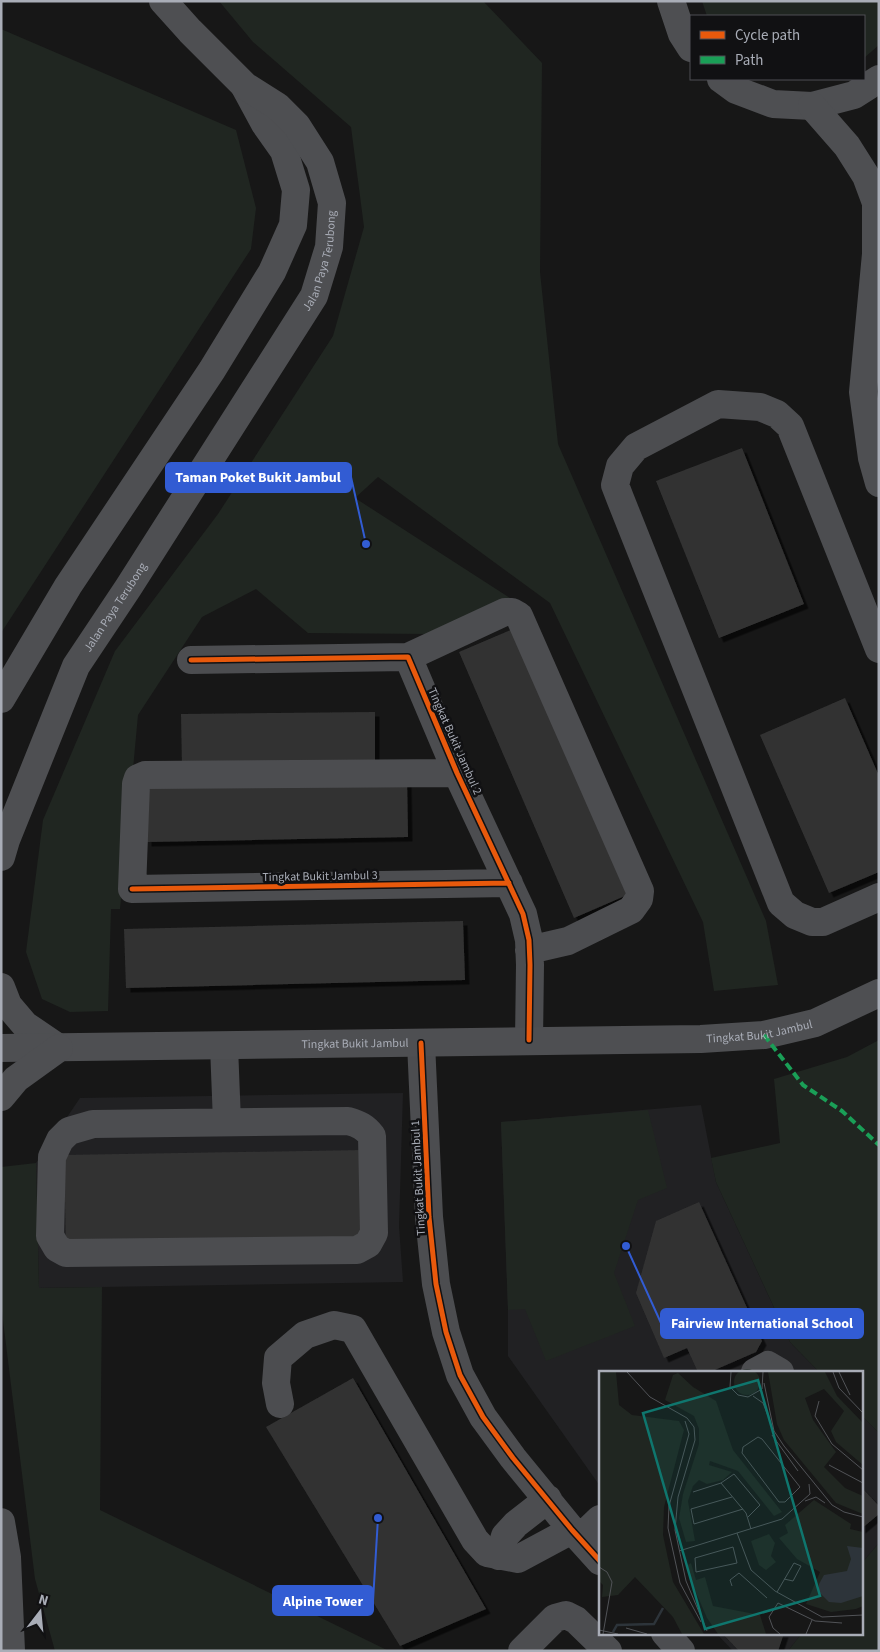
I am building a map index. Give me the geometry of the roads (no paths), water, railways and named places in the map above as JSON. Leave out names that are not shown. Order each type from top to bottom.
[{"type":"main road","points":[[1,699],[68,586],[212,370],[272,272],[293,226],[296,190],[284,151],[265,124],[245,86],[162,1]]},
{"type":"main road","points":[[670,1],[682,34],[690,46]]},
{"type":"main road","points":[[722,80],[736,90],[773,104],[812,106],[854,95],[879,79]]},
{"type":"main road","name":"Jalan Paya Terubong","points":[[1,857],[6,840],[76,666],[314,296],[330,248],[332,203],[320,162],[297,126],[277,106],[245,86]]},
{"type":"main road","points":[[812,106],[846,146],[866,176],[876,203],[876,254],[863,392],[872,458],[879,483]]},
{"type":"main road","points":[[1,987],[8,1005],[25,1025],[59,1048],[16,1078],[1,1097]]},
{"type":"main road","name":"Tingkat Bukit Jambul","points":[[1,1048],[701,1039],[764,1035],[815,1023],[879,993]]},
{"type":"main road","points":[[1,1522],[7,1558],[11,1651]]},
{"type":"main road","points":[[1,1635],[6,1651]]},
{"type":"street","points":[[879,649],[790,426],[777,414],[760,407],[718,404],[636,447],[620,466],[615,485],[781,903],[795,915],[812,922],[823,922],[879,897]]},
{"type":"street","points":[[191,660],[408,657],[505,612],[512,612],[519,616],[640,892],[639,899],[632,910],[568,941],[529,950]]},
{"type":"street","name":"Tingkat Bukit Jambul 2","points":[[408,657],[457,773],[523,914],[529,950],[529,1040]]},
{"type":"street","name":"Tingkat Bukit Jambul 3","points":[[457,773],[145,775],[138,778],[136,784],[132,889],[508,883]]},
{"type":"street","name":"Tingkat Bukit Jambul 1","points":[[421,1044],[429,1217],[436,1284],[446,1332],[460,1375],[483,1417],[513,1458],[599,1559]]},
{"type":"street","points":[[224,1046],[227,1122]]},
{"type":"street","points":[[348,1121],[359,1124],[366,1129],[372,1136],[374,1233],[368,1244],[357,1250],[328,1251],[66,1253],[56,1248],[50,1236],[52,1157],[60,1140],[69,1131],[93,1124],[227,1122],[348,1121]]},
{"type":"street","points":[[280,1404],[276,1383],[278,1358],[305,1335],[334,1325],[353,1329],[475,1540],[487,1553],[518,1559],[576,1534],[599,1520]]},
{"type":"street","points":[[499,1556],[505,1536],[516,1524],[548,1499]]},
{"type":"street","points":[[522,1651],[555,1618],[566,1615],[576,1620],[608,1651]]},
{"type":"street","points":[[666,1634],[681,1651]]},
{"type":"place","name":"Taman Poket Bukit Jambul","points":[[366,544]]},
{"type":"place","name":"Fairview International School","points":[[626,1246]]},
{"type":"place","name":"Alpine Tower","points":[[378,1518]]}]
